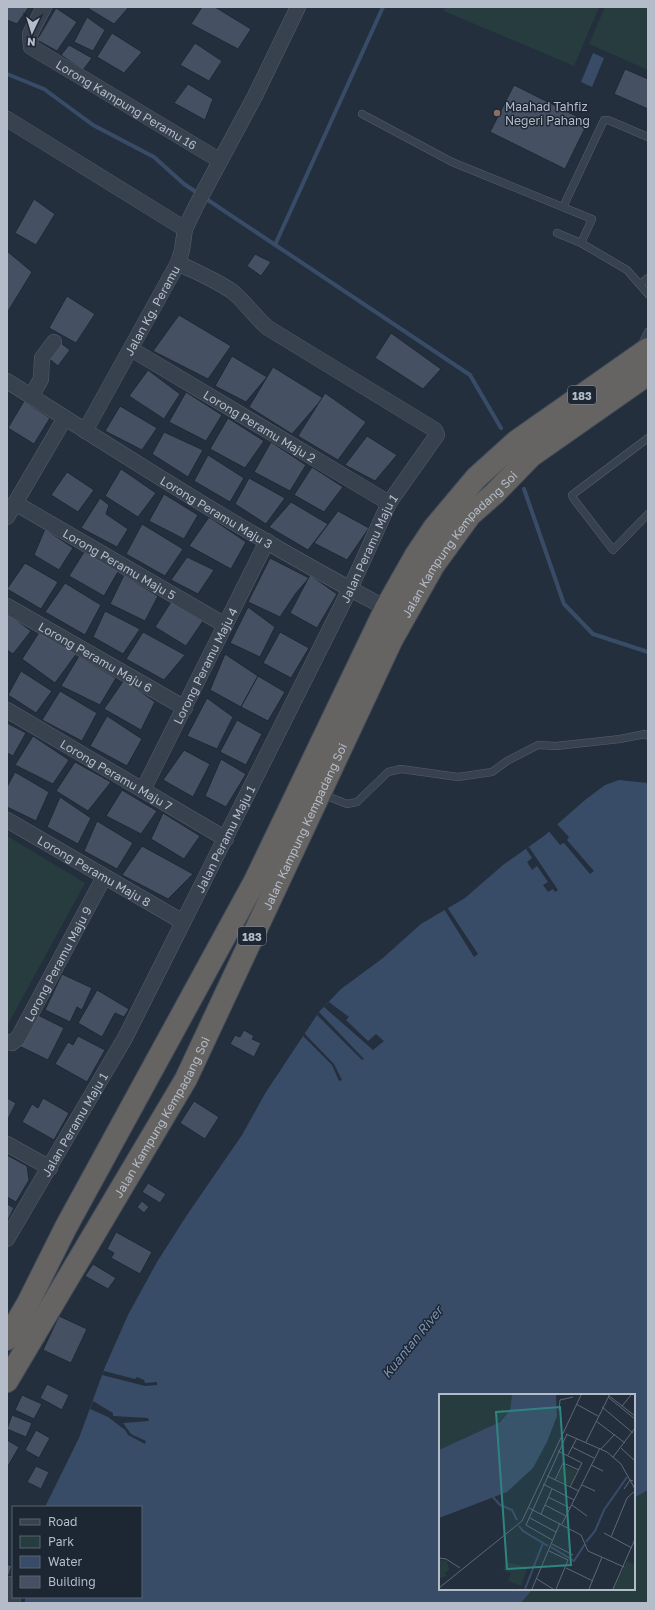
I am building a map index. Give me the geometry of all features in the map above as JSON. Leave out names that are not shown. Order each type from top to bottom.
[{"type":"highway","name":"183","points":[[524,449],[643,361]]},
{"type":"highway","name":"Jalan Kampung Kempadang Soi","points":[[7,1339],[28,1303],[66,1227],[255,881],[386,608],[416,555],[434,528],[476,478],[524,449]]},
{"type":"highway","name":"Jalan Kampung Kempadang Soi","points":[[7,1381],[186,1079],[318,793],[392,639],[416,594],[460,527],[470,515],[495,493],[524,449]]},
{"type":"highway","points":[[157,1060],[173,1048],[183,1046],[187,1050],[188,1055],[186,1079]]},
{"type":"street","name":"Lorong Kampung Peramu 16","points":[[44,7],[30,34],[31,47],[219,160]]},
{"type":"street","name":"Jalan Kg. Peramu","points":[[85,431],[178,262],[182,250],[185,229],[298,7]]},
{"type":"street","points":[[7,119],[185,229]]},
{"type":"street","name":"Jalan Peramu Maju 1","points":[[7,1239],[126,1038],[182,922],[226,839],[350,589],[389,503],[437,436],[435,430],[268,328],[234,293],[178,262]]},
{"type":"street","points":[[31,397],[41,379],[42,358],[54,342]]},
{"type":"street","name":"Lorong Peramu Maju 2","points":[[131,349],[389,503]]},
{"type":"street","name":"Lorong Peramu Maju 3","points":[[7,381],[85,431],[267,541],[386,608]]},
{"type":"street","points":[[7,517],[65,418]]},
{"type":"street","name":"Lorong Peramu Maju 5","points":[[15,503],[225,625]]},
{"type":"street","name":"Lorong Peramu Maju 4","points":[[143,790],[267,541]]},
{"type":"street","name":"Lorong Peramu Maju 6","points":[[7,606],[185,708]]},
{"type":"street","name":"Lorong Peramu Maju 7","points":[[7,710],[226,839]]},
{"type":"street","name":"Lorong Peramu Maju 8","points":[[7,820],[182,922]]},
{"type":"street","name":"Lorong Peramu Maju 9","points":[[7,1042],[12,1043],[18,1038],[104,877]]},
{"type":"street","points":[[7,1144],[50,1168]]},
{"type":"street","points":[[11,1584],[12,1594]]},
{"type":"lane","points":[[362,114],[452,162],[592,219],[581,244]]},
{"type":"lane","points":[[563,207],[604,120],[608,120],[648,137]]},
{"type":"lane","points":[[557,233],[581,244],[627,270],[648,294]]},
{"type":"lane","points":[[640,284],[648,278]]},
{"type":"lane","points":[[643,361],[648,332]]},
{"type":"lane","points":[[648,438],[572,494],[573,498],[613,550],[648,514]]},
{"type":"lane","points":[[318,793],[352,804],[357,802],[388,772],[401,769],[458,777],[492,772],[507,761],[538,745],[556,746],[605,741],[645,734],[648,736]]},
{"type":"green space","points":[[445,7],[599,7],[574,66],[444,11]]},
{"type":"green space","points":[[605,7],[648,7],[648,70],[589,44]]},
{"type":"green space","points":[[7,836],[85,883],[8,1024],[7,1024]]},
{"type":"green space","points":[[648,1490],[648,1603],[521,1603],[532,1590],[635,1590],[635,1497]]},
{"type":"water","points":[[593,53],[604,58],[592,87],[581,82]]},
{"type":"water","name":"Kuantan River","points":[[619,780],[648,783],[648,1490],[635,1497],[635,1394],[439,1394],[439,1590],[532,1590],[521,1603],[25,1603],[25,1598],[142,1598],[142,1506],[45,1506],[79,1438],[105,1367],[128,1315],[157,1262],[187,1215],[242,1135],[266,1092],[319,1012],[341,989],[383,958],[421,924],[465,898],[503,865],[544,836],[585,800],[605,785]]},
{"type":"pier","points":[[556,823],[569,837],[567,840],[594,871],[590,874],[564,843],[560,845],[548,830]]},
{"type":"pier","points":[[529,847],[558,890],[555,892],[553,889],[548,892],[543,885],[548,882],[537,866],[532,870],[527,862],[532,858],[526,849]]},
{"type":"pier","points":[[447,907],[478,954],[474,957],[444,909]]},
{"type":"pier","points":[[329,1002],[349,1017],[346,1020],[368,1041],[376,1034],[384,1041],[373,1050],[324,1007]]},
{"type":"pier","points":[[319,1012],[364,1059],[362,1060],[317,1015]]},
{"type":"pier","points":[[304,1033],[334,1064],[342,1080],[339,1081],[332,1065],[303,1036]]},
{"type":"pier","points":[[104,1371],[135,1379],[137,1377],[144,1380],[145,1383],[157,1382],[157,1385],[145,1386],[102,1375]]},
{"type":"pier","points":[[93,1401],[113,1413],[113,1416],[148,1418],[149,1421],[123,1423],[131,1434],[146,1441],[145,1444],[128,1435],[125,1430],[108,1417],[90,1409]]},
{"type":"building","points":[[7,7],[29,7],[17,24],[7,20]]},
{"type":"building","points":[[86,7],[126,7],[128,8],[114,24]]},
{"type":"building","points":[[202,7],[215,7],[251,29],[238,49],[191,24]]},
{"type":"building","points":[[56,8],[77,22],[57,51],[37,40]]},
{"type":"building","points":[[87,17],[105,30],[93,51],[74,42]]},
{"type":"building","points":[[112,33],[142,52],[124,73],[97,57]]},
{"type":"building","points":[[195,43],[222,61],[209,81],[180,65]]},
{"type":"building","points":[[69,45],[92,58],[83,70],[61,55]]},
{"type":"building","points":[[625,69],[648,79],[648,109],[614,94]]},
{"type":"building","points":[[188,84],[213,99],[205,120],[174,103]]},
{"type":"building","points":[[514,85],[588,122],[565,169],[490,132]]},
{"type":"building","points":[[34,199],[55,214],[36,245],[15,233]]},
{"type":"building","points":[[7,251],[32,272],[7,313]]},
{"type":"building","points":[[255,254],[271,262],[261,276],[247,266]]},
{"type":"building","points":[[67,296],[95,314],[76,343],[49,328]]},
{"type":"building","points":[[179,315],[231,346],[208,379],[153,351]]},
{"type":"building","points":[[391,333],[441,369],[423,389],[375,358]]},
{"type":"building","points":[[58,341],[70,350],[58,366],[47,357]]},
{"type":"building","points":[[232,356],[267,377],[246,402],[215,386]]},
{"type":"building","points":[[273,367],[323,398],[292,434],[249,407]]},
{"type":"building","points":[[148,370],[180,394],[164,419],[129,396]]},
{"type":"building","points":[[186,392],[222,415],[206,441],[169,422]]},
{"type":"building","points":[[325,393],[366,422],[338,460],[298,436]]},
{"type":"building","points":[[24,401],[50,418],[34,444],[8,428]]},
{"type":"building","points":[[120,406],[157,428],[142,450],[105,431]]},
{"type":"building","points":[[228,418],[264,441],[245,468],[210,449]]},
{"type":"building","points":[[164,432],[203,450],[188,477],[152,454]]},
{"type":"building","points":[[367,436],[397,455],[375,481],[345,465]]},
{"type":"building","points":[[271,442],[306,465],[290,491],[254,472]]},
{"type":"building","points":[[208,455],[244,478],[230,502],[194,481]]},
{"type":"building","points":[[312,467],[343,487],[324,512],[294,495]]},
{"type":"building","points":[[121,469],[156,493],[138,517],[105,496]]},
{"type":"building","points":[[67,472],[94,490],[78,512],[51,495]]},
{"type":"building","points":[[249,478],[285,498],[266,524],[235,504]]},
{"type":"building","points":[[164,494],[198,515],[184,539],[149,521]]},
{"type":"building","points":[[100,498],[109,505],[106,514],[128,529],[117,547],[81,528]]},
{"type":"building","points":[[291,502],[328,524],[308,550],[269,527]]},
{"type":"building","points":[[338,511],[369,528],[347,560],[314,543]]},
{"type":"building","points":[[209,517],[246,542],[231,569],[189,546]]},
{"type":"building","points":[[142,524],[183,549],[165,576],[126,554]]},
{"type":"building","points":[[45,529],[73,548],[59,570],[34,555]]},
{"type":"building","points":[[84,552],[119,570],[104,596],[69,576]]},
{"type":"building","points":[[187,557],[214,570],[198,594],[171,580]]},
{"type":"building","points":[[270,558],[309,578],[296,593],[280,617],[248,602]]},
{"type":"building","points":[[25,563],[58,582],[41,609],[7,589]]},
{"type":"building","points":[[124,575],[158,596],[145,621],[110,604]]},
{"type":"building","points":[[310,575],[337,594],[317,628],[290,613]]},
{"type":"building","points":[[65,583],[101,605],[85,635],[45,612]]},
{"type":"building","points":[[171,602],[203,621],[186,646],[155,627]]},
{"type":"building","points":[[248,607],[275,627],[260,657],[230,643]]},
{"type":"building","points":[[105,611],[140,629],[123,654],[93,637]]},
{"type":"building","points":[[7,613],[31,631],[13,654],[7,650]]},
{"type":"building","points":[[40,631],[77,653],[55,683],[22,659]]},
{"type":"building","points":[[143,632],[185,655],[164,680],[126,659]]},
{"type":"building","points":[[280,632],[309,648],[291,678],[263,663]]},
{"type":"building","points":[[225,654],[258,676],[241,707],[210,690]]},
{"type":"building","points":[[79,656],[116,678],[100,705],[61,686]]},
{"type":"building","points":[[21,671],[52,691],[36,713],[8,695]]},
{"type":"building","points":[[258,676],[285,692],[268,721],[241,707]]},
{"type":"building","points":[[124,680],[155,702],[141,730],[104,709]]},
{"type":"building","points":[[60,691],[97,713],[82,741],[42,720]]},
{"type":"building","points":[[207,698],[233,717],[217,749],[187,736]]},
{"type":"building","points":[[107,716],[142,739],[127,766],[90,746]]},
{"type":"building","points":[[237,720],[262,734],[246,765],[220,752]]},
{"type":"building","points":[[7,723],[26,733],[13,756],[7,753]]},
{"type":"building","points":[[33,736],[69,760],[53,784],[15,765]]},
{"type":"building","points":[[184,750],[210,764],[193,797],[163,780]]},
{"type":"building","points":[[221,759],[246,774],[226,807],[205,796]]},
{"type":"building","points":[[75,762],[111,782],[88,811],[56,791]]},
{"type":"building","points":[[15,772],[49,792],[36,821],[7,807],[7,787]]},
{"type":"building","points":[[122,790],[157,811],[141,834],[106,816]]},
{"type":"building","points":[[60,797],[91,818],[78,844],[47,827]]},
{"type":"building","points":[[163,813],[200,836],[184,859],[151,839]]},
{"type":"building","points":[[97,821],[133,843],[117,869],[84,851]]},
{"type":"building","points":[[142,846],[193,874],[168,899],[122,875]]},
{"type":"building","points":[[62,974],[92,988],[82,1010],[77,1007],[70,1022],[45,1010]]},
{"type":"building","points":[[97,990],[129,1009],[124,1017],[115,1013],[102,1037],[78,1023]]},
{"type":"building","points":[[36,1014],[64,1028],[48,1060],[19,1046]]},
{"type":"building","points":[[244,1030],[254,1036],[252,1039],[261,1043],[254,1057],[230,1044],[235,1035],[240,1037]]},
{"type":"building","points":[[78,1036],[105,1050],[87,1082],[55,1064],[68,1042],[73,1045]]},
{"type":"building","points":[[7,1098],[16,1103],[7,1121]]},
{"type":"building","points":[[43,1098],[69,1113],[54,1140],[22,1122],[32,1104],[38,1108]]},
{"type":"building","points":[[194,1101],[219,1117],[205,1139],[180,1123]]},
{"type":"building","points":[[7,1155],[27,1166],[29,1180],[16,1202],[7,1197]]},
{"type":"building","points":[[148,1183],[166,1194],[160,1203],[142,1192]]},
{"type":"building","points":[[142,1201],[149,1207],[144,1213],[137,1207]]},
{"type":"building","points":[[7,1204],[14,1208],[7,1222]]},
{"type":"building","points":[[116,1232],[152,1252],[140,1274],[111,1258],[114,1253],[107,1249]]},
{"type":"building","points":[[93,1264],[116,1278],[108,1289],[85,1276]]},
{"type":"building","points":[[59,1316],[87,1329],[71,1363],[43,1350]]},
{"type":"building","points":[[47,1384],[69,1395],[62,1410],[40,1398]]},
{"type":"building","points":[[22,1395],[42,1404],[34,1419],[15,1410]]},
{"type":"building","points":[[12,1415],[32,1423],[26,1437],[7,1429]]},
{"type":"building","points":[[36,1430],[50,1438],[39,1458],[25,1450]]},
{"type":"building","points":[[7,1440],[19,1447],[7,1468]]},
{"type":"building","points":[[36,1466],[49,1472],[41,1489],[27,1482]]},
{"type":"building","points":[[7,1564],[12,1566],[8,1577],[7,1577]]},
{"type":"waterway","points":[[275,245],[383,7]]},
{"type":"waterway","points":[[7,74],[44,89],[93,125],[154,157],[184,184],[470,375],[501,428]]},
{"type":"waterway","points":[[524,489],[564,604],[593,634],[648,652]]},
{"type":"place","name":"Maahad Tahfiz Negeri Pahang","points":[[497,113]]}]
